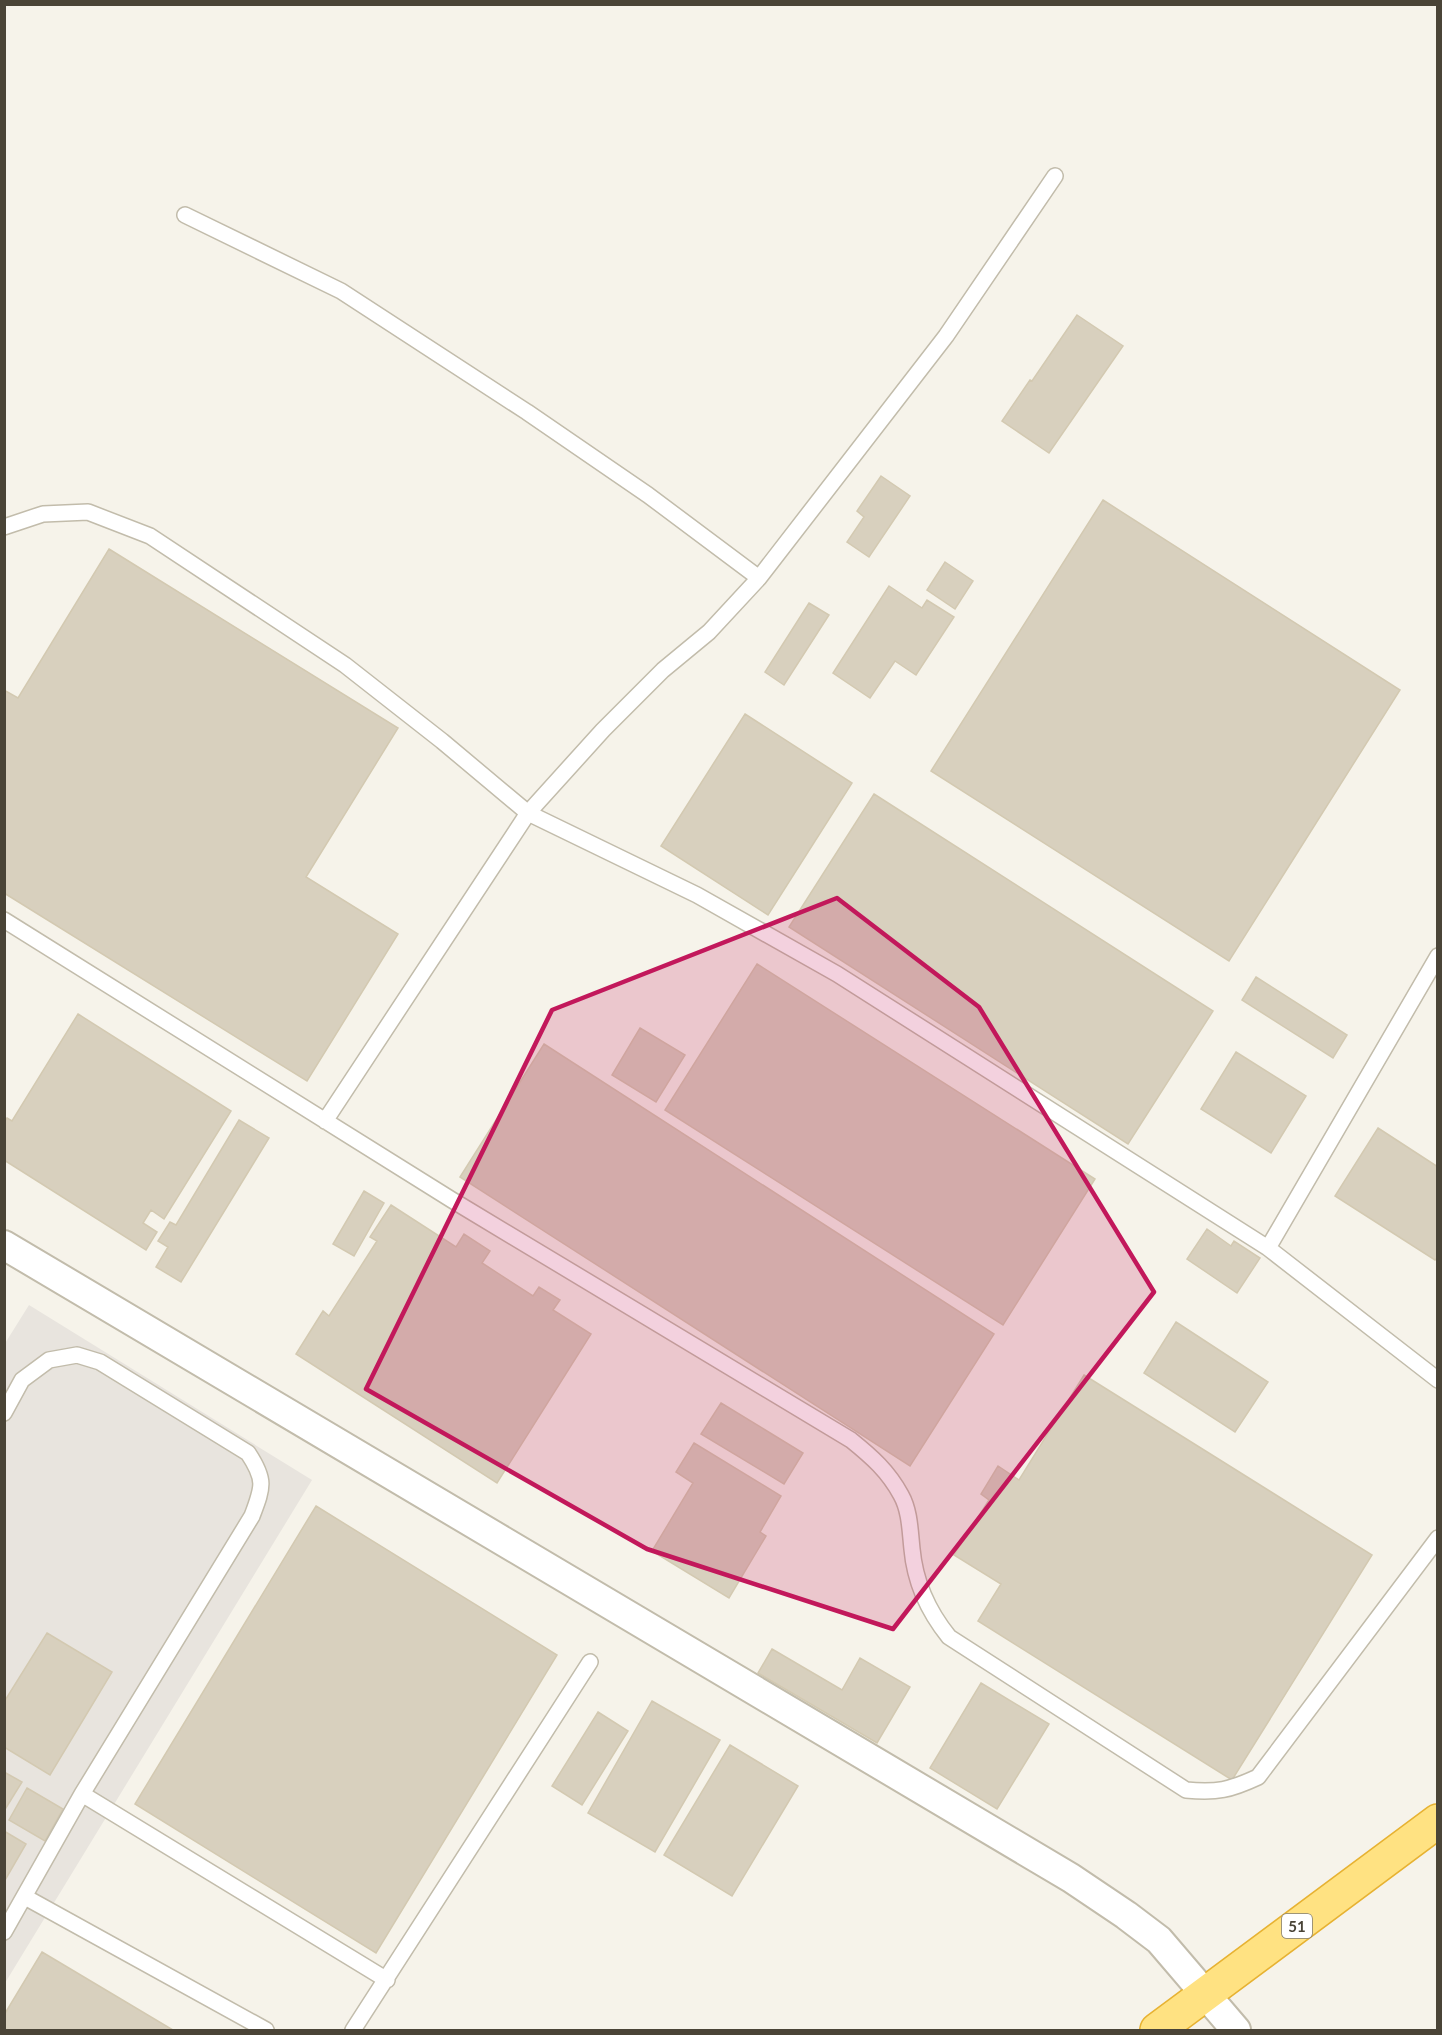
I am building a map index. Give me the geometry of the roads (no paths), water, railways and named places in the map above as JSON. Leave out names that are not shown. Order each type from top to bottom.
[{"type":"highway","name":"51","points":[[1157,2031],[1437,1821]]},
{"type":"street","points":[[4,1245],[1071,1878],[1159,1940],[1236,2031]]},
{"type":"lane","points":[[324,1121],[528,813],[603,730],[663,670],[709,632],[759,578],[946,336],[1055,176]]},
{"type":"lane","points":[[185,214],[341,291],[527,412],[648,495],[759,578]]},
{"type":"lane","points":[[4,527],[43,514],[88,513],[150,536],[345,665],[442,741],[528,813],[698,895],[837,974],[1268,1248],[1437,1380]]},
{"type":"lane","points":[[4,920],[324,1121],[858,1446],[880,1463],[902,1496],[910,1526],[919,1586],[934,1619],[950,1637],[1186,1790],[1213,1792],[1238,1787],[1258,1776],[1437,1538]]},
{"type":"lane","points":[[1268,1248],[1437,956]]},
{"type":"lane","points":[[4,1413],[22,1380],[50,1360],[77,1355],[100,1362],[248,1453],[260,1471],[261,1492],[252,1516],[82,1794],[5,1929]]},
{"type":"lane","points":[[353,2031],[590,1662]]},
{"type":"lane","points":[[82,1794],[387,1980]]},
{"type":"lane","points":[[25,1897],[266,2031]]}]
